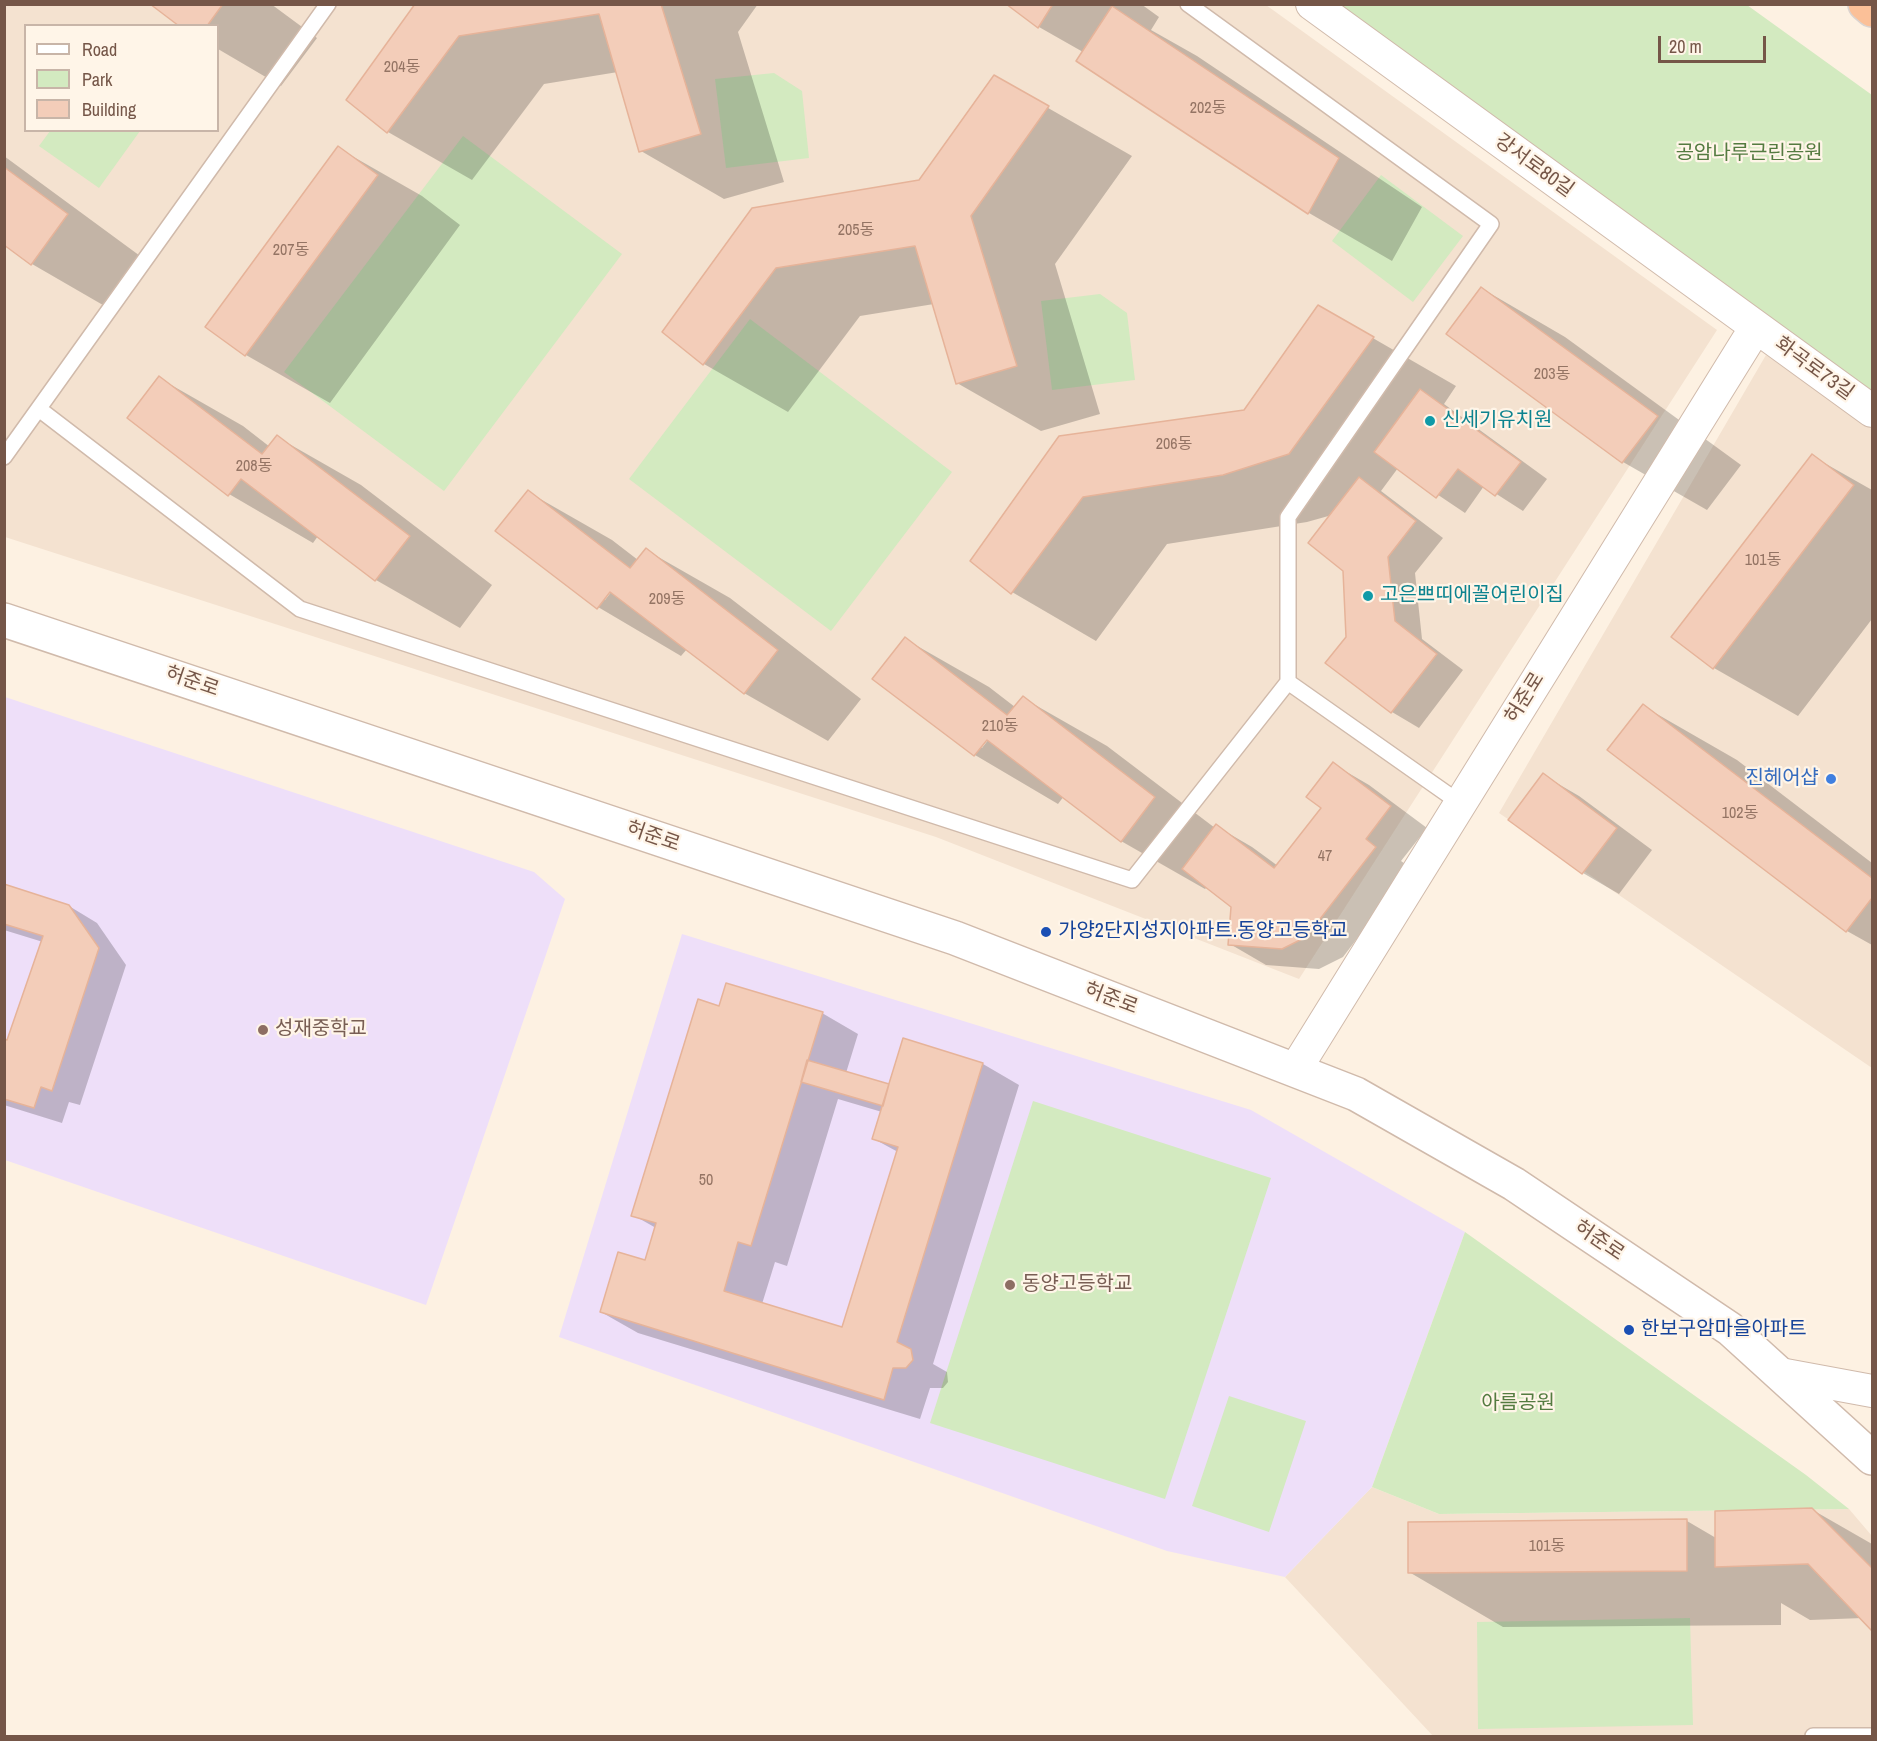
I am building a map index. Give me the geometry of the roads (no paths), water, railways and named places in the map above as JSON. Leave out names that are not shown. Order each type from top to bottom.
[{"type":"highway","points":[[1866,4],[1872,10]]},
{"type":"street","name":"강서로80길","points":[[1312,4],[1756,327]]},
{"type":"street","name":"화곡로73길","points":[[1756,327],[1872,411]]},
{"type":"street","name":"허준로","points":[[1295,1070],[1756,327]]},
{"type":"street","name":"허준로","points":[[4,620],[955,938],[1356,1094],[1514,1184],[1730,1329],[1872,1458]]},
{"type":"street","points":[[1780,1374],[1872,1391]]},
{"type":"lane","points":[[4,457],[328,4]]},
{"type":"lane","points":[[39,409],[300,609],[1132,880],[1288,682],[1288,517],[1491,224],[1188,4]]},
{"type":"lane","points":[[1288,682],[1460,803]]},
{"type":"lane","points":[[1813,1737],[1872,1736]]},
{"type":"place","name":"신세기유치원","points":[[1430,421]]},
{"type":"place","name":"고은쁘띠에꼴어린이집","points":[[1368,596]]},
{"type":"place","name":"진헤어샵","points":[[1831,779]]},
{"type":"place","name":"가양2단지성지아파트.동양고등학교","points":[[1046,932]]},
{"type":"place","name":"성재중학교","points":[[263,1030]]},
{"type":"place","name":"동양고등학교","points":[[1010,1285]]},
{"type":"place","name":"한보구암마을아파트","points":[[1629,1330]]},
{"type":"park label","name":"공암나루근린공원","points":[[1749,154]]},
{"type":"park label","name":"아름공원","points":[[1518,1404]]}]
